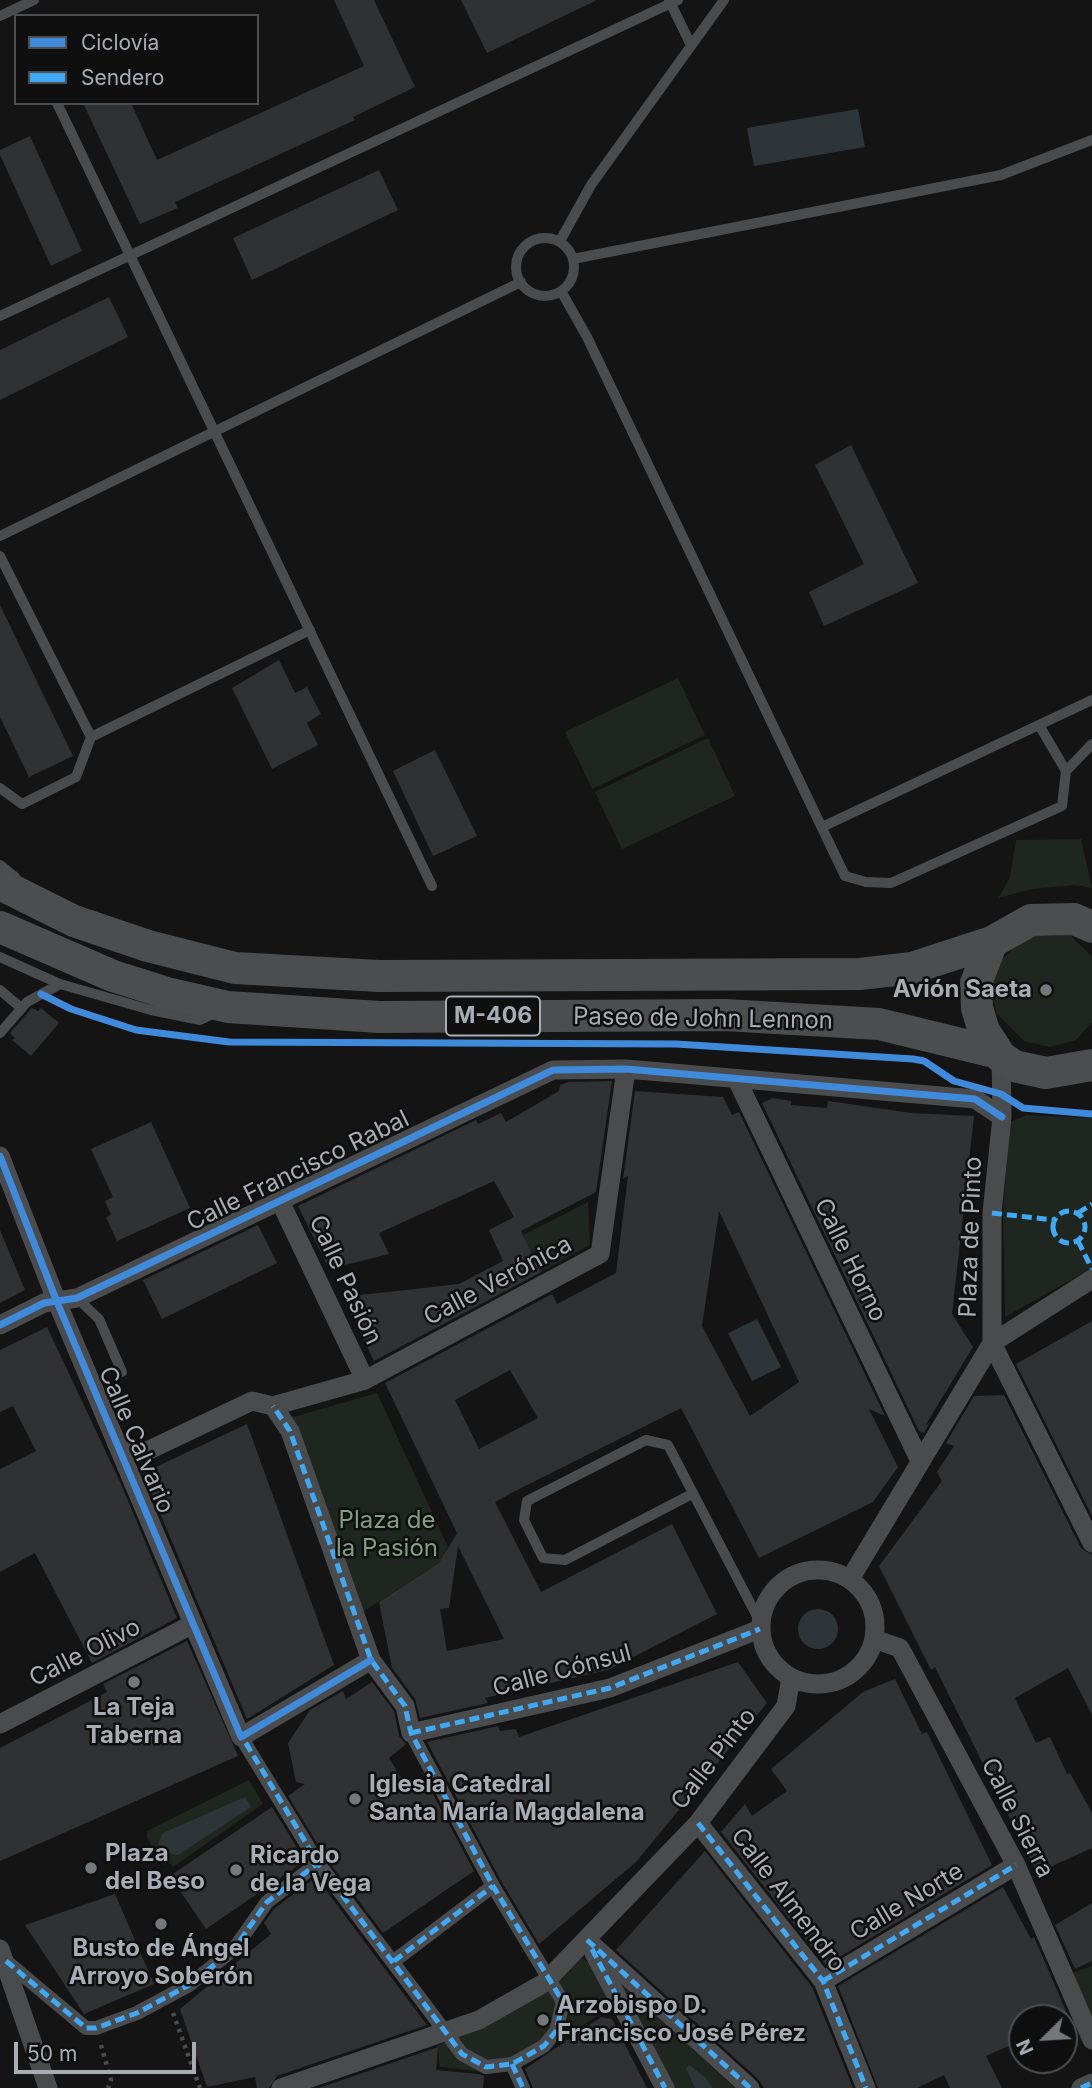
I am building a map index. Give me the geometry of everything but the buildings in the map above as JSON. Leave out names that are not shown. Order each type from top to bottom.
[{"type":"highway","name":"Paseo de John Lennon","points":[[0,884],[74,921],[148,946],[235,968],[379,976],[860,974],[912,968],[992,942]]},
{"type":"highway","name":"M-406","points":[[992,942],[1031,920],[1074,919],[1092,927]]},
{"type":"highway","name":"Paseo de John Lennon","points":[[0,927],[113,976],[167,993],[228,1007],[379,1017],[725,1015],[878,1024],[999,1055]]},
{"type":"highway","points":[[992,942],[976,983],[978,1008],[984,1031],[999,1055]]},
{"type":"highway","name":"M-406","points":[[999,1055],[1021,1068],[1046,1073],[1092,1065]]},
{"type":"street","name":"Plaza de Pinto","points":[[992,1343],[992,1213],[1002,1117],[999,1055]]},
{"type":"street","points":[[626,1069],[975,1098],[1002,1117]]},
{"type":"street","name":"Calle Francisco Rabal","points":[[0,1325],[44,1303],[67,1300],[554,1070],[626,1069]]},
{"type":"street","name":"Calle Verónica","points":[[365,1380],[600,1254],[626,1069]]},
{"type":"street","name":"Calle Horno","points":[[737,1080],[920,1461]]},
{"type":"street","name":"Calle Calvario","points":[[0,1156],[67,1300],[120,1451],[241,1737],[318,1863],[450,2031],[462,2054],[486,2067],[512,2064]]},
{"type":"street","name":"Calle Pasión","points":[[281,1201],[365,1380]]},
{"type":"street","name":"Plaza de Pinto","points":[[992,1343],[1092,1279]]},
{"type":"street","points":[[850,1579],[992,1343]]},
{"type":"street","points":[[992,1343],[1092,1543]]},
{"type":"street","points":[[120,1451],[147,1451],[252,1401],[272,1406],[365,1380]]},
{"type":"street","points":[[272,1406],[290,1431],[371,1660],[405,1706],[411,1733],[546,1981],[563,2002],[556,2031],[544,2046],[512,2064],[523,2088]]},
{"type":"street","points":[[818,1569],[835,1572],[850,1579],[870,1604],[875,1621],[874,1639],[868,1655],[857,1669],[842,1679],[825,1684],[808,1684],[791,1678],[769,1657],[760,1625],[773,1591],[801,1572],[818,1569]]},
{"type":"street","name":"Calle Olivo","points":[[0,1724],[193,1624]]},
{"type":"street","name":"Calle Cónsul","points":[[411,1733],[610,1688],[760,1625]]},
{"type":"street","name":"Calle Sierra","points":[[874,1639],[900,1648],[1016,1865],[1092,2040]]},
{"type":"street","points":[[241,1737],[371,1660]]},
{"type":"street","name":"Calle Pinto","points":[[281,2088],[480,2020],[546,1981],[698,1823],[786,1706],[791,1678]]},
{"type":"street","name":"Calle Almendro","points":[[698,1823],[823,1981],[866,2088]]},
{"type":"street","points":[[3,1955],[86,2028],[96,2028],[167,1998],[234,1949],[267,1902],[318,1863]]},
{"type":"street","name":"Calle Norte","points":[[823,1981],[1016,1865]]},
{"type":"street","points":[[394,1961],[493,1886]]},
{"type":"street","points":[[587,1940],[665,2088]]},
{"type":"street","points":[[587,1940],[750,2088]]},
{"type":"street","points":[[3,1955],[48,2088]]},
{"type":"street","points":[[1082,2088],[1092,2083]]},
{"type":"lane","points":[[0,16],[14,13],[34,0]]},
{"type":"lane","points":[[560,241],[591,185],[724,0]]},
{"type":"lane","points":[[0,316],[672,1],[691,46]]},
{"type":"lane","points":[[58,105],[212,433],[432,886]]},
{"type":"lane","points":[[573,258],[1001,176],[1092,140]]},
{"type":"lane","points":[[550,237],[560,241],[573,258],[573,273],[561,291],[551,296],[534,294],[521,282],[515,265],[520,251],[528,242],[550,237]]},
{"type":"lane","points":[[0,536],[521,282]]},
{"type":"lane","points":[[561,291],[587,337],[845,876],[866,882],[891,883],[1062,806],[1066,771],[1039,725]]},
{"type":"lane","points":[[0,556],[91,737]]},
{"type":"lane","points":[[0,788],[22,804],[76,776],[91,737],[310,630]]},
{"type":"lane","points":[[822,827],[1092,700]]},
{"type":"lane","points":[[1066,771],[1092,744]]},
{"type":"lane","points":[[0,865],[74,921]]},
{"type":"lane","points":[[0,957],[60,984],[151,1010],[200,1020],[228,1007]]},
{"type":"lane","points":[[2,1026],[20,1007],[60,984]]},
{"type":"lane","points":[[0,990],[20,1007]]},
{"type":"lane","points":[[67,1300],[99,1319],[122,1371]]},
{"type":"lane","points":[[692,1494],[565,1560],[544,1558],[524,1520],[527,1501],[646,1440],[668,1445],[760,1625]]},
{"type":"path","points":[[167,1998],[200,2088]]},
{"type":"path","points":[[96,2028],[111,2080],[108,2088]]},
{"type":"green space","points":[[678,678],[705,735],[592,789],[565,732]]},
{"type":"green space","points":[[708,738],[735,796],[622,849],[595,792]]},
{"type":"green space","points":[[1081,839],[1092,888],[1075,885],[1032,889],[998,898],[1010,878],[1016,840]]},
{"type":"green space","points":[[1070,935],[1092,957],[1092,1022],[1076,1040],[1050,1047],[1024,1041],[997,1014],[991,990],[996,965],[1026,936]]},
{"type":"green space","points":[[1027,1115],[1092,1118],[1092,1268],[1005,1317],[1003,1213],[1010,1122]]},
{"type":"green space","points":[[588,1202],[590,1245],[541,1272],[523,1235]]},
{"type":"green space","name":"Plaza de la Pasión","points":[[377,1393],[448,1547],[439,1563],[361,1613],[290,1418]]},
{"type":"green space","points":[[249,1780],[263,1804],[173,1867],[170,1863],[163,1865],[147,1838],[147,1831]]},
{"type":"green space","points":[[580,1957],[590,1963],[611,2007],[538,2054],[484,2072],[440,2067],[437,2046],[501,2017]]},
{"type":"green space","points":[[1092,1966],[1092,2019],[1072,1973]]},
{"type":"green space","points":[[620,1983],[684,2041],[735,2088],[673,2088]]},
{"type":"shaded area","points":[[858,109],[865,147],[754,166],[747,128]]},
{"type":"shaded area","points":[[757,1319],[781,1367],[752,1381],[728,1333]]},
{"type":"shaded area","points":[[818,1609],[832,1615],[838,1629],[832,1643],[818,1649],[804,1643],[798,1629],[804,1615]]},
{"type":"shaded area","points":[[245,1797],[251,1807],[178,1855],[162,1852],[158,1843],[163,1833]]},
{"type":"shaded area","points":[[689,2065],[705,2077],[713,2088],[695,2088],[686,2068]]},
{"type":"marked path","points":[[1078,1213],[1092,1204]]},
{"type":"marked path","points":[[1069,1211],[1080,1216],[1085,1227],[1080,1238],[1069,1243],[1058,1238],[1053,1227],[1058,1216],[1069,1211]]},
{"type":"marked path","points":[[992,1213],[1054,1220]]},
{"type":"marked path","points":[[1078,1241],[1092,1269]]},
{"type":"marked path","points":[[238,1730],[318,1863],[462,2054],[486,2067],[512,2064],[544,2046],[556,2031],[563,2002],[493,1886],[411,1733],[405,1706],[371,1660],[290,1431],[273,1406]]},
{"type":"marked path","points":[[411,1733],[610,1688],[760,1629]]},
{"type":"marked path","points":[[698,1823],[823,1981],[866,2088]]},
{"type":"marked path","points":[[6,1961],[86,2028],[96,2028],[137,2013],[189,1985],[234,1949],[267,1902],[318,1863]]},
{"type":"marked path","points":[[823,1981],[1016,1865]]},
{"type":"marked path","points":[[394,1961],[493,1886]]},
{"type":"marked path","points":[[587,1940],[750,2088]]},
{"type":"marked path","points":[[592,1949],[665,2088]]},
{"type":"marked path","points":[[512,2064],[523,2088]]},
{"type":"marked path","points":[[1081,2088],[1092,2083]]},
{"type":"cycle path","points":[[41,994],[71,1009],[136,1030],[229,1042],[676,1044],[913,1059],[924,1061],[954,1081],[1001,1094],[1023,1108],[1092,1114]]},
{"type":"cycle path","points":[[0,1325],[44,1303],[77,1298],[553,1070],[626,1069],[975,1099],[1002,1117]]},
{"type":"cycle path","points":[[0,1156],[57,1302],[241,1737],[371,1660]]},
{"type":"place","name":"Avión Saeta","points":[[1046,990]]},
{"type":"place","name":"La Teja Taberna","points":[[134,1682]]},
{"type":"place","name":"Iglesia Catedral Santa María Magdalena","points":[[355,1799]]},
{"type":"place","name":"Plaza del Beso","points":[[91,1868]]},
{"type":"place","name":"Ricardo de la Vega","points":[[236,1870]]},
{"type":"place","name":"Busto de Ángel Arroyo Soberón","points":[[161,1924]]},
{"type":"place","name":"Arzobispo D. Francisco José Pérez","points":[[543,2020]]}]
